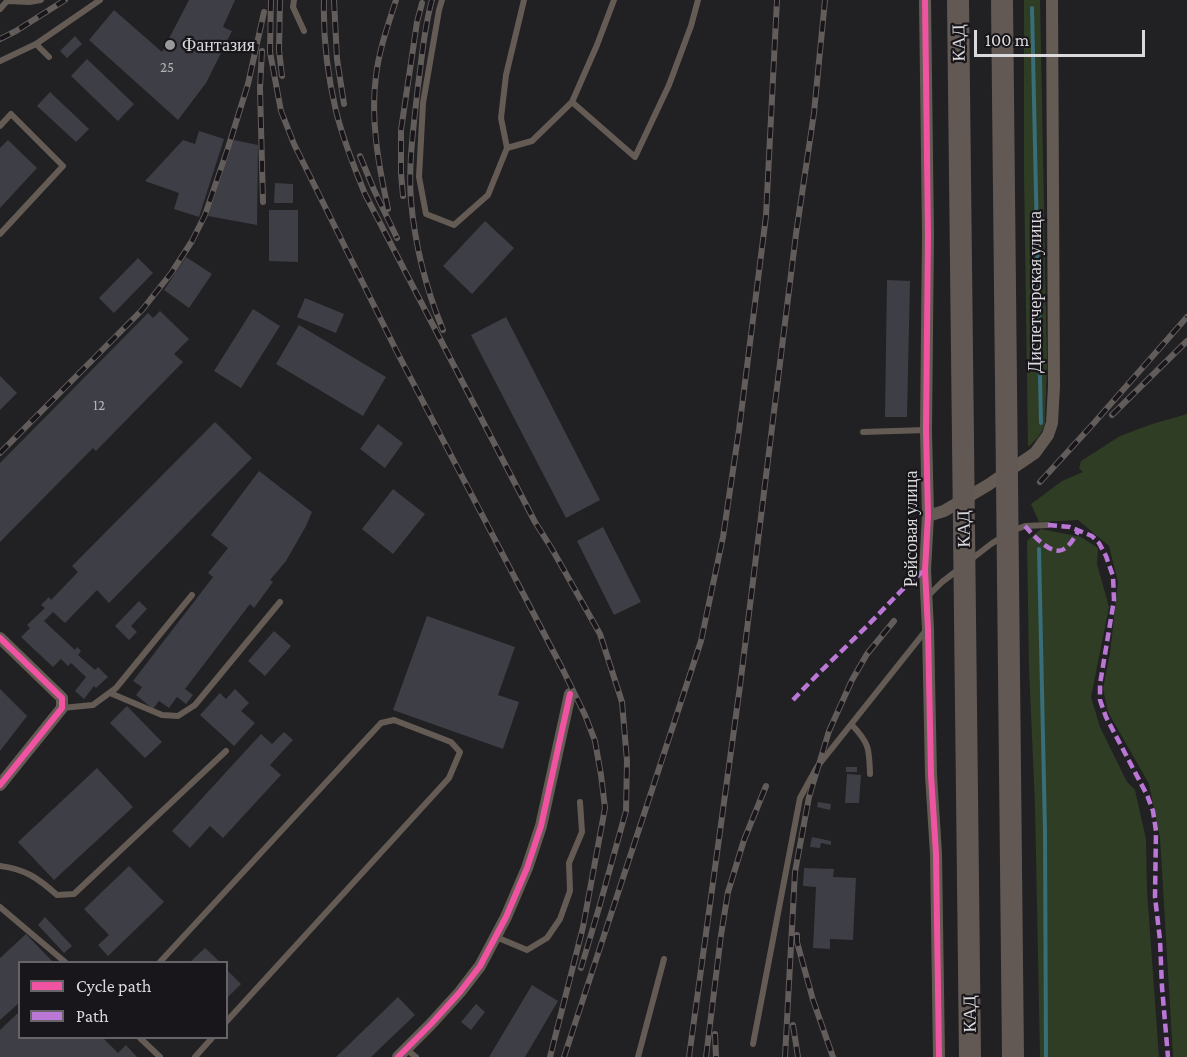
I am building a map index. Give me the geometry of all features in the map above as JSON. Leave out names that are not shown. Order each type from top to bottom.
[{"type":"highway","name":"КАД","points":[[958,0],[970,1057]]},
{"type":"highway","points":[[1002,0],[1013,1057]]},
{"type":"street","name":"Рейсовая улица","points":[[925,0],[928,234],[926,430],[928,516],[925,546],[931,775],[936,854],[939,1057]]},
{"type":"street","name":"Диспетчерская улица","points":[[928,516],[944,511],[1035,453],[1048,435],[1052,423],[1054,386],[1052,0]]},
{"type":"street","points":[[0,638],[62,698],[63,708],[0,785]]},
{"type":"street","points":[[407,1054],[480,966],[506,917],[527,868],[541,826],[570,694]]},
{"type":"lane","points":[[0,9],[8,1],[41,0]]},
{"type":"lane","points":[[0,61],[36,44],[100,0]]},
{"type":"lane","points":[[294,0],[294,7],[304,31]]},
{"type":"lane","points":[[442,0],[423,103],[419,177],[426,214],[454,225],[488,195],[507,148],[501,118],[506,75],[524,0]]},
{"type":"lane","points":[[507,148],[532,141],[572,102],[614,0]]},
{"type":"lane","points":[[572,102],[634,157],[669,85],[698,0]]},
{"type":"lane","points":[[36,44],[49,57]]},
{"type":"lane","points":[[0,126],[11,114],[63,166],[0,234]]},
{"type":"lane","points":[[863,432],[926,430]]},
{"type":"lane","points":[[926,599],[942,582],[991,544],[1014,530],[1025,526],[1048,525]]},
{"type":"lane","points":[[63,708],[93,705],[116,688],[192,595]]},
{"type":"lane","points":[[110,693],[162,715],[178,716],[195,705],[280,602]]},
{"type":"lane","points":[[753,1044],[800,798],[817,767],[928,629]]},
{"type":"lane","points":[[162,961],[381,723],[394,720],[452,742],[460,752],[449,778],[228,1020]]},
{"type":"lane","points":[[852,725],[863,737],[869,749],[870,774]]},
{"type":"lane","points":[[0,866],[18,868],[42,882],[57,895],[74,894],[226,751]]},
{"type":"lane","points":[[496,937],[527,950],[548,938],[560,919],[570,891],[569,863],[582,832],[580,802]]},
{"type":"lane","points":[[0,907],[63,961]]},
{"type":"lane","points":[[638,1057],[664,959]]},
{"type":"lane","points":[[141,1039],[160,1057]]},
{"type":"lane","points":[[195,1057],[211,1039]]},
{"type":"green space","points":[[1024,0],[1040,0],[1047,364],[1045,423],[1038,436],[1028,447],[1024,175]]},
{"type":"green space","points":[[1187,414],[1187,1057],[1173,1057],[1160,838],[1149,784],[1108,712],[1103,689],[1110,653],[1118,582],[1109,546],[1078,520],[1039,522],[1031,504],[1062,481],[1083,472],[1079,468],[1081,461],[1120,436]]},
{"type":"green space","points":[[1041,529],[1081,537],[1098,548],[1097,564],[1109,607],[1091,697],[1100,727],[1127,782],[1135,790],[1146,839],[1147,890],[1159,1057],[1040,1057],[1027,541]]},
{"type":"building","points":[[189,0],[235,0],[223,27],[232,31],[206,83],[178,120],[89,40],[114,10],[162,52]]},
{"type":"building","points":[[75,36],[82,44],[67,58],[60,51]]},
{"type":"building","points":[[87,59],[134,104],[118,121],[71,76]]},
{"type":"building","points":[[50,92],[89,129],[76,142],[37,106]]},
{"type":"building","points":[[199,131],[224,139],[199,217],[174,209],[179,193],[145,181],[183,140],[195,144]]},
{"type":"building","points":[[8,140],[37,168],[0,208],[0,148]]},
{"type":"building","points":[[234,140],[258,145],[257,225],[208,216]]},
{"type":"building","points":[[275,183],[293,184],[293,203],[274,203]]},
{"type":"building","points":[[269,210],[298,210],[298,262],[269,261]]},
{"type":"building","points":[[485,221],[514,248],[472,294],[443,266]]},
{"type":"building","points":[[186,257],[212,274],[189,308],[164,290]]},
{"type":"building","points":[[138,258],[153,273],[114,313],[99,298]]},
{"type":"building","points":[[887,280],[910,281],[907,417],[885,417]]},
{"type":"building","points":[[305,298],[344,314],[336,333],[297,317]]},
{"type":"building","points":[[253,309],[280,326],[241,388],[214,371]]},
{"type":"building","points":[[160,311],[189,339],[174,354],[183,362],[96,451],[93,448],[0,542],[0,463],[148,313],[153,318]]},
{"type":"building","points":[[506,317],[600,500],[566,518],[471,335]]},
{"type":"building","points":[[299,325],[386,377],[363,416],[276,364]]},
{"type":"building","points":[[0,376],[17,393],[0,410]]},
{"type":"building","points":[[215,422],[252,458],[109,603],[97,590],[65,623],[53,612],[44,621],[75,650],[77,647],[81,651],[78,655],[95,670],[98,667],[108,677],[96,688],[94,686],[84,699],[75,691],[86,677],[71,663],[68,666],[61,659],[53,667],[21,637],[30,628],[27,625],[45,608],[41,605],[49,597],[51,600],[78,572],[72,566]]},
{"type":"building","points":[[378,424],[403,443],[385,468],[360,449]]},
{"type":"building","points":[[259,471],[312,512],[306,526],[286,561],[270,580],[273,582],[254,608],[250,604],[185,689],[193,695],[186,704],[177,697],[169,708],[159,701],[153,709],[136,695],[142,687],[133,681],[213,577],[208,573],[228,548],[211,535]]},
{"type":"building","points":[[393,489],[425,514],[393,554],[362,529]]},
{"type":"building","points":[[603,527],[641,602],[614,615],[577,541]]},
{"type":"building","points":[[139,601],[147,609],[131,626],[137,632],[129,640],[115,626]]},
{"type":"building","points":[[427,616],[515,647],[498,695],[519,702],[503,749],[393,710]]},
{"type":"building","points":[[274,631],[291,646],[265,676],[248,661]]},
{"type":"building","points":[[0,689],[27,716],[0,751]]},
{"type":"building","points":[[235,689],[249,703],[241,711],[255,723],[234,746],[200,715],[220,693],[226,699]]},
{"type":"building","points":[[127,706],[162,742],[145,758],[110,723]]},
{"type":"building","points":[[284,732],[293,740],[270,765],[281,775],[223,838],[210,826],[190,848],[172,831],[261,734],[272,744]]},
{"type":"building","points":[[846,767],[857,767],[857,772],[846,772]]},
{"type":"building","points":[[97,768],[133,807],[54,880],[18,842]]},
{"type":"building","points":[[847,774],[861,775],[859,803],[845,803]]},
{"type":"building","points":[[818,802],[831,804],[830,810],[817,807]]},
{"type":"building","points":[[812,837],[831,841],[831,845],[821,843],[820,848],[810,847]]},
{"type":"building","points":[[129,866],[164,902],[108,956],[98,945],[109,935],[84,909]]},
{"type":"building","points":[[804,868],[834,869],[833,877],[856,878],[853,940],[830,939],[830,949],[813,948],[816,887],[803,886]]},
{"type":"building","points":[[45,917],[72,946],[64,953],[38,925]]},
{"type":"building","points":[[26,934],[52,961],[18,961],[18,1004],[0,1020],[0,958]]},
{"type":"building","points":[[205,948],[219,961],[191,961]]},
{"type":"building","points":[[228,971],[241,984],[228,997]]},
{"type":"building","points":[[532,985],[558,1001],[525,1057],[489,1057]]},
{"type":"building","points":[[398,997],[415,1015],[371,1057],[336,1057]]},
{"type":"building","points":[[476,1004],[485,1012],[471,1030],[461,1022]]},
{"type":"building","points":[[18,1013],[18,1039],[104,1039],[118,1053],[126,1045],[137,1057],[0,1057],[0,1030]]},
{"type":"waterway","points":[[1032,8],[1041,423]]},
{"type":"waterway","points":[[1039,549],[1045,831],[1046,1057]]},
{"type":"railway","points":[[0,39],[65,0]]},
{"type":"railway","points":[[271,0],[270,52],[281,111],[294,144],[397,352],[562,668],[595,741],[605,808],[583,927],[550,1057]]},
{"type":"railway","points":[[280,0],[279,50],[282,76]]},
{"type":"railway","points":[[324,0],[325,42],[333,98],[345,142],[365,194],[535,522],[600,634],[622,702],[627,761],[626,811],[581,968]]},
{"type":"railway","points":[[334,0],[337,59],[344,104]]},
{"type":"railway","points":[[388,209],[376,143],[374,93],[379,57],[396,0]]},
{"type":"railway","points":[[432,0],[418,86],[410,187],[418,250],[426,283],[443,330]]},
{"type":"railway","points":[[564,1057],[701,641],[723,537],[766,216],[777,0]]},
{"type":"railway","points":[[689,1057],[740,686],[796,234],[814,113],[825,0]]},
{"type":"railway","points":[[403,196],[401,130],[417,22],[422,3]]},
{"type":"railway","points":[[0,453],[142,310],[172,272],[192,241],[205,215],[228,148],[248,84],[264,12]]},
{"type":"railway","points":[[262,51],[260,88],[263,202]]},
{"type":"railway","points":[[360,156],[397,238]]},
{"type":"railway","points":[[1040,482],[1187,317]]},
{"type":"railway","points":[[1112,415],[1187,341]]},
{"type":"railway","points":[[785,1057],[795,872],[809,797],[829,731],[852,680],[867,654],[894,621]]},
{"type":"railway","points":[[706,1057],[728,892],[744,840],[766,786]]},
{"type":"railway","points":[[797,935],[813,1000],[833,1057]]},
{"type":"railway","points":[[793,1025],[798,1057]]},
{"type":"railway","points":[[715,1034],[716,1057]]},
{"type":"marked path","points":[[1048,525],[1070,527],[1092,536],[1106,556],[1113,576],[1114,600],[1100,684],[1100,700],[1106,717],[1153,811],[1156,831],[1155,897],[1168,1057]]},
{"type":"marked path","points":[[1025,526],[1048,548],[1059,551],[1069,545],[1079,530]]},
{"type":"marked path","points":[[793,700],[903,589],[925,570]]},
{"type":"cycle path","points":[[925,0],[928,234],[926,430],[928,516],[925,570],[931,775],[936,854],[939,1057]]},
{"type":"cycle path","points":[[0,638],[62,698],[62,708],[0,785]]},
{"type":"cycle path","points":[[398,1057],[460,992],[480,966],[506,917],[527,868],[541,826],[570,694]]},
{"type":"place","name":"Фантазия","points":[[170,45]]}]
